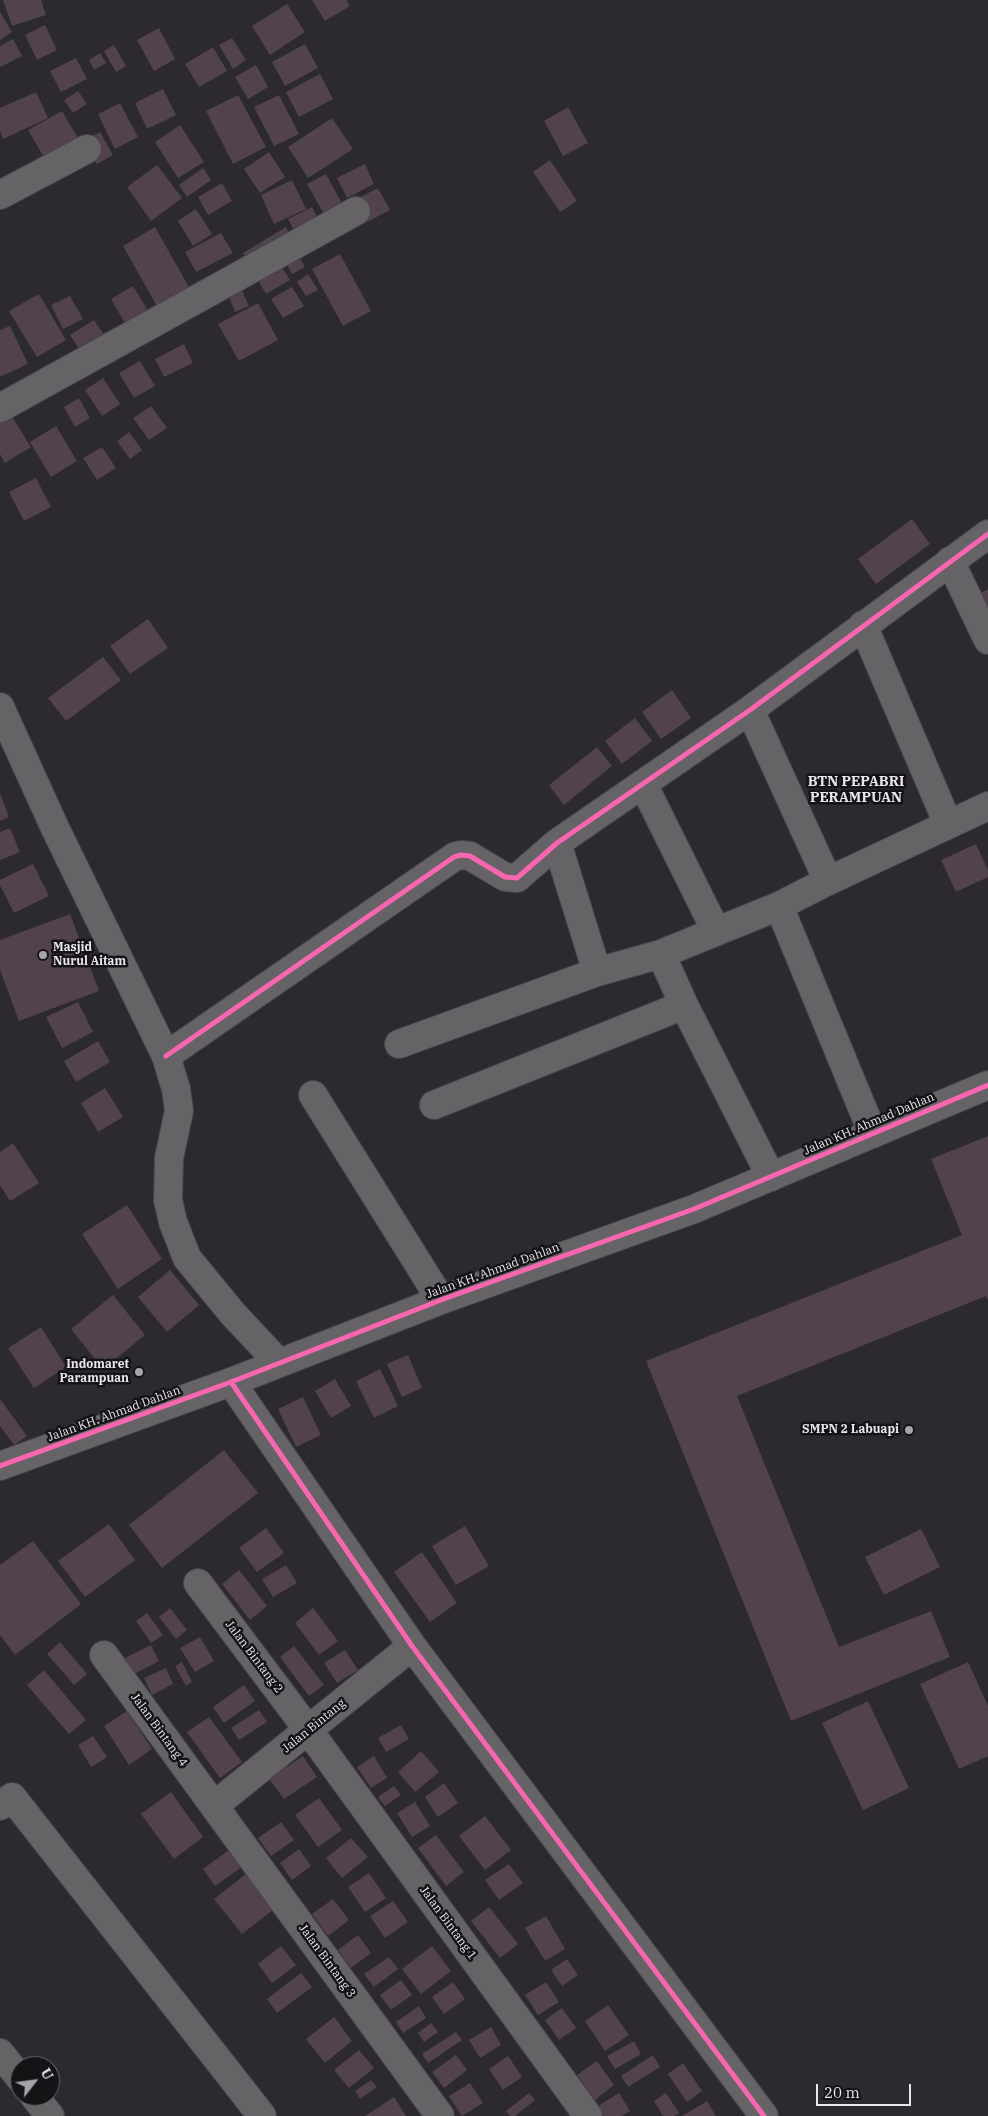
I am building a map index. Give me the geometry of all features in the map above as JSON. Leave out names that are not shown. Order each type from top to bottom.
[{"type":"street","points":[[0,195],[87,149]]},
{"type":"street","points":[[0,408],[356,211]]},
{"type":"street","points":[[166,1056],[454,857],[461,855],[470,856],[505,878],[517,878],[557,843],[750,710],[988,534]]},
{"type":"street","points":[[950,561],[988,640]]},
{"type":"street","points":[[863,626],[948,824]]},
{"type":"street","points":[[0,706],[55,828],[166,1056],[176,1089],[180,1111],[170,1158],[168,1200],[173,1222],[187,1258],[233,1314],[279,1363]]},
{"type":"street","points":[[750,710],[828,880]]},
{"type":"street","points":[[643,784],[716,931]]},
{"type":"street","points":[[398,1044],[598,972],[661,954],[779,906],[828,880],[988,806]]},
{"type":"street","points":[[557,843],[598,972]]},
{"type":"street","points":[[779,906],[873,1134]]},
{"type":"street","points":[[661,954],[684,1005],[771,1177]]},
{"type":"street","points":[[434,1105],[684,1005]]},
{"type":"street","name":"Jalan KH. Ahmad Dahlan","points":[[0,1466],[231,1382],[441,1300],[694,1209],[988,1084]]},
{"type":"street","points":[[313,1096],[441,1300]]},
{"type":"street","points":[[231,1382],[412,1646],[764,2116]]},
{"type":"street","name":"Jalan Bintang 2","points":[[198,1583],[309,1731]]},
{"type":"street","name":"Jalan Bintang","points":[[215,1805],[412,1646]]},
{"type":"street","name":"Jalan Bintang 4","points":[[104,1655],[215,1805]]},
{"type":"street","name":"Jalan Bintang 1","points":[[309,1731],[588,2116]]},
{"type":"street","points":[[0,1806],[12,1797],[262,2116]]},
{"type":"street","name":"Jalan Bintang 3","points":[[215,1805],[440,2116]]},
{"type":"street","points":[[0,2053],[10,2066]]},
{"type":"street","points":[[42,2106],[50,2116]]},
{"type":"building","points":[[3,0],[41,0],[46,15],[12,26]]},
{"type":"building","points":[[312,0],[346,0],[350,6],[325,21]]},
{"type":"building","points":[[287,4],[305,32],[270,55],[252,26]]},
{"type":"building","points":[[0,12],[12,32],[0,40]]},
{"type":"building","points":[[45,25],[57,50],[37,60],[25,35]]},
{"type":"building","points":[[159,28],[175,59],[154,71],[137,40]]},
{"type":"building","points":[[232,38],[246,60],[233,69],[219,45]]},
{"type":"building","points":[[13,39],[22,56],[0,67],[0,46]]},
{"type":"building","points":[[305,44],[318,68],[285,86],[272,62]]},
{"type":"building","points":[[114,45],[126,66],[116,72],[104,51]]},
{"type":"building","points":[[213,47],[227,71],[199,87],[185,64]]},
{"type":"building","points":[[100,53],[106,63],[94,70],[89,60]]},
{"type":"building","points":[[76,58],[87,79],[61,92],[50,71]]},
{"type":"building","points":[[256,65],[268,87],[248,99],[235,77]]},
{"type":"building","points":[[320,74],[333,99],[299,117],[286,92]]},
{"type":"building","points":[[163,89],[176,115],[147,129],[135,103]]},
{"type":"building","points":[[78,91],[87,104],[73,113],[64,100]]},
{"type":"building","points":[[36,92],[48,118],[3,139],[0,131],[0,108]]},
{"type":"building","points":[[238,95],[266,147],[233,164],[206,111]]},
{"type":"building","points":[[279,95],[299,134],[274,146],[254,107]]},
{"type":"building","points":[[120,103],[138,137],[115,149],[98,114]]},
{"type":"building","points":[[568,107],[588,143],[563,156],[544,121]]},
{"type":"building","points":[[62,111],[82,145],[48,164],[28,130]]},
{"type":"building","points":[[332,118],[353,149],[308,178],[288,147]]},
{"type":"building","points":[[180,125],[204,162],[178,178],[155,142]]},
{"type":"building","points":[[100,132],[113,155],[97,164],[84,141]]},
{"type":"building","points":[[269,152],[285,177],[260,193],[244,169]]},
{"type":"building","points":[[550,160],[577,201],[560,212],[533,172]]},
{"type":"building","points":[[365,164],[374,184],[347,198],[337,178]]},
{"type":"building","points":[[157,165],[182,198],[151,221],[127,187]]},
{"type":"building","points":[[203,168],[211,180],[187,197],[179,185]]},
{"type":"building","points":[[326,174],[347,213],[329,223],[307,184]]},
{"type":"building","points":[[292,180],[306,209],[274,224],[261,195]]},
{"type":"building","points":[[222,183],[232,201],[208,215],[198,197]]},
{"type":"building","points":[[378,188],[390,210],[365,223],[353,201]]},
{"type":"building","points":[[312,207],[323,228],[299,240],[288,219]]},
{"type":"building","points":[[196,209],[212,234],[193,246],[178,221]]},
{"type":"building","points":[[155,227],[194,296],[162,315],[123,246]]},
{"type":"building","points":[[286,227],[294,241],[251,267],[243,253]]},
{"type":"building","points":[[221,233],[233,253],[196,272],[185,252]]},
{"type":"building","points":[[294,248],[305,267],[292,274],[282,256]]},
{"type":"building","points":[[340,254],[371,311],[343,326],[312,269]]},
{"type":"building","points":[[277,259],[290,280],[266,294],[254,273]]},
{"type":"building","points":[[308,274],[318,290],[306,296],[297,282]]},
{"type":"building","points":[[238,282],[249,306],[235,312],[225,287]]},
{"type":"building","points":[[133,286],[152,317],[129,330],[111,299]]},
{"type":"building","points":[[292,287],[304,306],[283,318],[271,299]]},
{"type":"building","points":[[39,294],[66,340],[37,357],[9,311]]},
{"type":"building","points":[[70,296],[83,319],[63,329],[51,305]]},
{"type":"building","points":[[258,303],[278,340],[239,361],[218,324]]},
{"type":"building","points":[[94,320],[108,341],[84,357],[70,335]]},
{"type":"building","points":[[10,326],[28,364],[0,377],[0,330]]},
{"type":"building","points":[[184,344],[193,363],[164,377],[155,359]]},
{"type":"building","points":[[140,361],[155,386],[134,398],[119,373]]},
{"type":"building","points":[[103,378],[120,404],[102,416],[85,390]]},
{"type":"building","points":[[79,398],[90,418],[75,427],[64,407]]},
{"type":"building","points":[[151,406],[167,428],[149,440],[133,418]]},
{"type":"building","points":[[9,412],[31,447],[5,463],[0,454],[0,417]]},
{"type":"building","points":[[56,426],[77,461],[51,477],[30,442]]},
{"type":"building","points":[[129,432],[142,450],[130,459],[117,441]]},
{"type":"building","points":[[102,447],[116,468],[97,480],[83,458]]},
{"type":"building","points":[[36,478],[51,507],[24,521],[9,492]]},
{"type":"building","points":[[912,519],[930,544],[876,584],[858,559]]},
{"type":"building","points":[[988,589],[988,623],[973,597]]},
{"type":"building","points":[[148,619],[168,648],[130,674],[110,646]]},
{"type":"building","points":[[103,657],[121,680],[66,721],[48,698]]},
{"type":"building","points":[[672,690],[691,718],[661,739],[642,712]]},
{"type":"building","points":[[635,718],[652,741],[622,764],[605,741]]},
{"type":"building","points":[[597,747],[612,766],[564,805],[549,785]]},
{"type":"building","points":[[0,793],[9,817],[0,821]]},
{"type":"building","points":[[10,828],[20,852],[0,860],[0,832]]},
{"type":"building","points":[[976,844],[988,870],[988,877],[956,892],[941,860]]},
{"type":"building","points":[[33,864],[49,896],[14,913],[0,885],[0,880]]},
{"type":"building","name":"Masjid Nurul Aitam","points":[[70,914],[99,991],[19,1021],[0,970],[0,940]]},
{"type":"building","points":[[78,1002],[93,1032],[62,1048],[46,1017]]},
{"type":"building","points":[[98,1041],[110,1062],[76,1082],[64,1061]]},
{"type":"building","points":[[105,1088],[123,1117],[98,1132],[81,1103]]},
{"type":"building","points":[[988,1136],[988,1300],[986,1296],[737,1396],[839,1647],[931,1611],[950,1657],[791,1721],[646,1361],[962,1235],[931,1159]]},
{"type":"building","points":[[13,1143],[39,1183],[10,1201],[0,1185],[0,1152]]},
{"type":"building","points":[[127,1205],[162,1259],[118,1289],[82,1234]]},
{"type":"building","points":[[170,1270],[199,1305],[167,1332],[138,1297]]},
{"type":"building","points":[[113,1295],[145,1335],[103,1369],[71,1329]]},
{"type":"building","points":[[41,1327],[66,1367],[34,1388],[8,1348]]},
{"type":"building","points":[[408,1355],[422,1388],[402,1397],[387,1364]]},
{"type":"building","points":[[380,1369],[398,1406],[374,1418],[356,1381]]},
{"type":"building","points":[[335,1379],[351,1406],[331,1418],[315,1391]]},
{"type":"building","points":[[303,1397],[321,1435],[296,1447],[278,1409]]},
{"type":"building","points":[[0,1399],[27,1436],[14,1445],[0,1426]]},
{"type":"building","points":[[224,1450],[258,1493],[162,1568],[129,1525]]},
{"type":"building","points":[[109,1524],[135,1560],[85,1597],[58,1561]]},
{"type":"building","points":[[465,1526],[489,1566],[456,1585],[432,1546]]},
{"type":"building","points":[[266,1528],[284,1553],[257,1572],[239,1548]]},
{"type":"building","points":[[921,1529],[940,1567],[884,1595],[865,1557]]},
{"type":"building","points":[[33,1541],[81,1604],[15,1655],[0,1635],[0,1565]]},
{"type":"building","points":[[422,1552],[457,1603],[430,1622],[394,1572]]},
{"type":"building","points":[[286,1565],[297,1583],[273,1597],[262,1579]]},
{"type":"building","points":[[239,1570],[267,1606],[250,1620],[222,1584]]},
{"type":"building","points":[[170,1608],[187,1630],[176,1639],[159,1617]]},
{"type":"building","points":[[313,1608],[338,1641],[319,1655],[295,1623]]},
{"type":"building","points":[[147,1613],[163,1635],[151,1643],[136,1621]]},
{"type":"building","points":[[200,1637],[214,1661],[195,1672],[180,1648]]},
{"type":"building","points":[[60,1642],[87,1674],[74,1685],[47,1654]]},
{"type":"building","points":[[151,1645],[159,1661],[134,1674],[125,1658]]},
{"type":"building","points":[[294,1646],[324,1685],[309,1696],[280,1657]]},
{"type":"building","points":[[345,1650],[358,1670],[337,1683],[324,1663]]},
{"type":"building","points":[[182,1662],[192,1682],[186,1686],[175,1666]]},
{"type":"building","points":[[968,1662],[988,1706],[988,1756],[959,1769],[920,1684]]},
{"type":"building","points":[[166,1668],[173,1684],[152,1695],[144,1678]]},
{"type":"building","points":[[44,1670],[86,1720],[69,1734],[27,1685]]},
{"type":"building","points":[[244,1685],[255,1701],[224,1723],[213,1707]]},
{"type":"building","points":[[868,1701],[909,1788],[863,1810],[822,1723]]},
{"type":"building","points":[[259,1710],[267,1722],[239,1740],[231,1728]]},
{"type":"building","points":[[127,1711],[152,1749],[129,1765],[104,1726]]},
{"type":"building","points":[[209,1717],[242,1762],[220,1778],[187,1732]]},
{"type":"building","points":[[401,1725],[409,1739],[386,1752],[378,1738]]},
{"type":"building","points":[[93,1736],[107,1757],[91,1767],[78,1745]]},
{"type":"building","points":[[421,1751],[439,1772],[415,1792],[398,1772]]},
{"type":"building","points":[[303,1756],[317,1777],[284,1799],[269,1779]]},
{"type":"building","points":[[374,1756],[387,1778],[371,1788],[357,1767]]},
{"type":"building","points":[[444,1783],[458,1803],[438,1817],[425,1797]]},
{"type":"building","points":[[394,1786],[401,1795],[385,1806],[378,1797]]},
{"type":"building","points":[[171,1792],[203,1837],[174,1859],[141,1814]]},
{"type":"building","points":[[319,1798],[342,1830],[318,1847],[295,1815]]},
{"type":"building","points":[[415,1802],[430,1826],[412,1837],[397,1813]]},
{"type":"building","points":[[485,1816],[511,1850],[485,1870],[459,1836]]},
{"type":"building","points":[[281,1822],[294,1840],[271,1856],[258,1838]]},
{"type":"building","points":[[436,1835],[464,1872],[446,1886],[418,1848]]},
{"type":"building","points":[[351,1838],[368,1857],[342,1878],[326,1858]]},
{"type":"building","points":[[233,1847],[246,1864],[215,1886],[203,1869]]},
{"type":"building","points":[[299,1849],[311,1866],[292,1880],[280,1863]]},
{"type":"building","points":[[509,1864],[523,1883],[499,1900],[485,1880]]},
{"type":"building","points":[[250,1871],[278,1906],[242,1934],[214,1899]]},
{"type":"building","points":[[369,1873],[386,1898],[365,1912],[348,1887]]},
{"type":"building","points":[[333,1899],[349,1920],[328,1936],[312,1914]]},
{"type":"building","points":[[393,1901],[408,1922],[385,1938],[370,1916]]},
{"type":"building","points":[[489,1907],[518,1944],[500,1958],[471,1921]]},
{"type":"building","points":[[546,1916],[565,1949],[545,1961],[525,1928]]},
{"type":"building","points":[[358,1935],[371,1953],[351,1968],[338,1950]]},
{"type":"building","points":[[281,1946],[296,1965],[272,1983],[258,1964]]},
{"type":"building","points":[[432,1946],[451,1971],[421,1994],[402,1969]]},
{"type":"building","points":[[389,1957],[398,1969],[374,1987],[364,1974]]},
{"type":"building","points":[[567,1959],[578,1975],[562,1986],[551,1970]]},
{"type":"building","points":[[301,1973],[312,1987],[277,2013],[267,1999]]},
{"type":"building","points":[[401,1980],[412,1995],[391,2010],[380,1995]]},
{"type":"building","points":[[453,1982],[465,1999],[444,2014],[432,1997]]},
{"type":"building","points":[[546,1982],[559,2002],[538,2015],[525,1995]]},
{"type":"building","points":[[608,2005],[629,2035],[605,2051],[585,2021]]},
{"type":"building","points":[[419,2006],[426,2018],[403,2033],[396,2022]]},
{"type":"building","points":[[562,2008],[576,2028],[559,2040],[545,2020]]},
{"type":"building","points":[[334,2017],[352,2041],[325,2063],[306,2039]]},
{"type":"building","points":[[431,2023],[438,2032],[424,2042],[418,2033]]},
{"type":"building","points":[[491,2027],[501,2045],[480,2058],[469,2040]]},
{"type":"building","points":[[456,2032],[462,2040],[428,2063],[422,2054]]},
{"type":"building","points":[[634,2041],[641,2054],[615,2069],[607,2056]]},
{"type":"building","points":[[359,2050],[374,2068],[349,2088],[334,2070]]},
{"type":"building","points":[[456,2055],[467,2070],[444,2088],[432,2072]]},
{"type":"building","points":[[653,2055],[660,2067],[628,2087],[621,2076]]},
{"type":"building","points":[[508,2056],[522,2077],[503,2090],[489,2069]]},
{"type":"building","points":[[597,2061],[614,2085],[595,2100],[577,2075]]},
{"type":"building","points":[[683,2063],[702,2091],[687,2102],[668,2074]]},
{"type":"building","points":[[371,2080],[377,2087],[360,2099],[355,2091]]},
{"type":"building","points":[[470,2083],[483,2103],[462,2116],[449,2096]]},
{"type":"building","points":[[529,2093],[535,2100],[515,2116],[510,2116],[506,2111]]},
{"type":"building","points":[[619,2093],[630,2111],[622,2116],[604,2116],[598,2106]]},
{"type":"building","points":[[666,2093],[679,2113],[674,2116],[663,2116],[654,2101]]},
{"type":"building","points":[[394,2097],[406,2116],[365,2116]]},
{"type":"building","points":[[707,2101],[716,2116],[682,2116]]},
{"type":"cycle path","points":[[166,1056],[454,857],[461,855],[470,856],[505,877],[517,878],[557,843],[750,710],[988,534]]},
{"type":"cycle path","points":[[0,1466],[231,1382],[441,1300],[694,1209],[988,1085]]},
{"type":"cycle path","points":[[231,1382],[412,1646],[764,2116]]},
{"type":"place","name":"Masjid Nurul Aitam","points":[[43,955]]},
{"type":"place","name":"Indomaret Parampuan","points":[[139,1372]]},
{"type":"place","name":"SMPN 2 Labuapi","points":[[909,1430]]},
{"type":"district","name":"BTN PEPABRI PERAMPUAN","points":[[856,790]]}]
